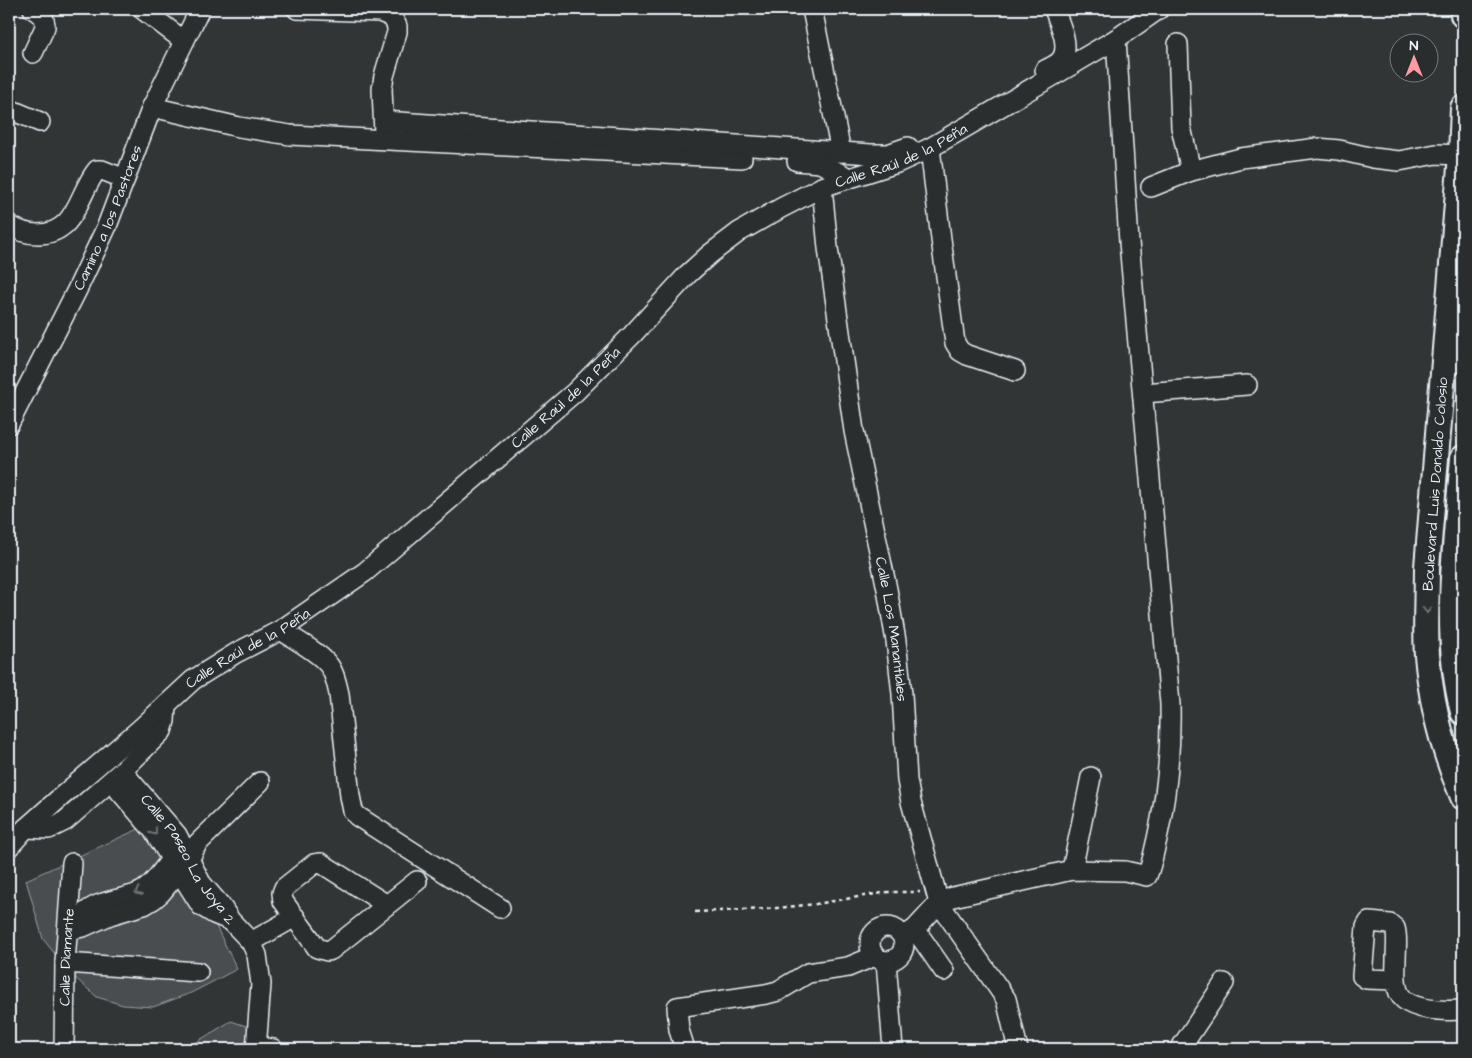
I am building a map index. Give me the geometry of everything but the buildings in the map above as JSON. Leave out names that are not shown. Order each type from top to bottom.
[{"type":"main road","points":[[1463,9],[1463,15]]},
{"type":"main road","name":"Boulevard Luis Donaldo Colosio","points":[[1463,108],[1454,352],[1427,566],[1427,654],[1432,692],[1444,744],[1463,797]]},
{"type":"main road","name":"Boulevard Luis Donaldo Colosio","points":[[1463,458],[1452,615],[1455,662],[1463,712]]},
{"type":"street","points":[[33,53],[45,27],[42,14],[34,9]]},
{"type":"street","points":[[142,9],[184,40]]},
{"type":"street","name":"Camino a los Pastores","points":[[9,424],[77,290],[107,226],[152,107],[200,9]]},
{"type":"street","points":[[297,9],[380,12],[392,16],[397,26],[397,32],[384,76],[382,100],[385,141]]},
{"type":"street","points":[[812,9],[841,152]]},
{"type":"street","points":[[384,121],[888,154],[919,142],[1059,62],[1063,56],[1065,43],[1054,9]]},
{"type":"street","name":"Calle Raúl de la Peña","points":[[9,847],[26,828],[140,729],[193,680],[212,667],[281,630],[365,572],[575,392],[632,335],[688,274],[710,254],[740,232],[822,187],[897,163],[930,148],[1116,39],[1159,9]]},
{"type":"street","points":[[685,1049],[679,1030],[677,1007],[766,994],[778,990],[808,973],[848,967],[881,959],[893,960],[903,951],[909,933],[938,897],[953,897],[1072,870],[1125,871],[1147,876],[1167,790],[1170,704],[1126,203],[1116,39]]},
{"type":"street","points":[[1178,44],[1181,127],[1191,172]]},
{"type":"street","points":[[152,107],[239,127],[290,135],[809,161],[830,167],[849,178]]},
{"type":"street","points":[[9,109],[40,122]]},
{"type":"street","points":[[930,148],[956,343],[960,351],[967,355],[1015,371]]},
{"type":"street","points":[[1151,187],[1191,172],[1241,158],[1317,148],[1399,161],[1436,154],[1461,155]]},
{"type":"street","points":[[9,225],[16,230],[30,234],[46,234],[58,230],[66,224],[82,199],[96,170],[102,170],[125,179]]},
{"type":"street","name":"Calle Los Manantiales","points":[[822,187],[828,248],[854,431],[896,641],[902,694],[907,780],[911,802],[938,897],[1006,999],[1018,1049]]},
{"type":"street","points":[[1143,393],[1247,385]]},
{"type":"street","points":[[281,630],[322,658],[330,667],[336,680],[353,811],[357,816],[500,908]]},
{"type":"street","points":[[26,828],[49,829],[65,821],[116,776],[162,731],[166,705]]},
{"type":"street","name":"Calle Paseo La Joya 2","points":[[116,776],[145,809],[177,834],[184,855],[201,883],[221,906],[230,920],[251,942]]},
{"type":"street","points":[[1072,870],[1091,777]]},
{"type":"street","points":[[68,930],[90,908],[144,890],[184,855],[260,782]]},
{"type":"street","name":"Calle Diamante","points":[[64,1049],[65,963],[72,863]]},
{"type":"street","points":[[387,906],[326,865],[318,863],[314,864],[284,888],[282,897],[317,948],[327,951],[331,950],[387,906],[417,881]]},
{"type":"street","points":[[262,1049],[261,984],[257,955],[251,942],[295,917]]},
{"type":"street","points":[[893,1049],[881,959],[871,951],[870,937],[880,927],[894,927],[900,932],[909,933],[944,971]]},
{"type":"street","points":[[65,963],[198,972]]},
{"type":"street","points":[[1396,980],[1399,994],[1405,1000],[1421,1008],[1463,1010]]},
{"type":"street","points":[[1180,1049],[1224,982]]},
{"type":"path","points":[[695,912],[816,904],[888,892],[938,897]]},
{"type":"shaded area","points":[[163,818],[237,969],[191,993],[153,1007],[123,1005],[97,997],[72,975],[43,939],[26,880]]},
{"type":"shaded area","points":[[231,1021],[249,1027],[267,1049],[185,1049]]}]
